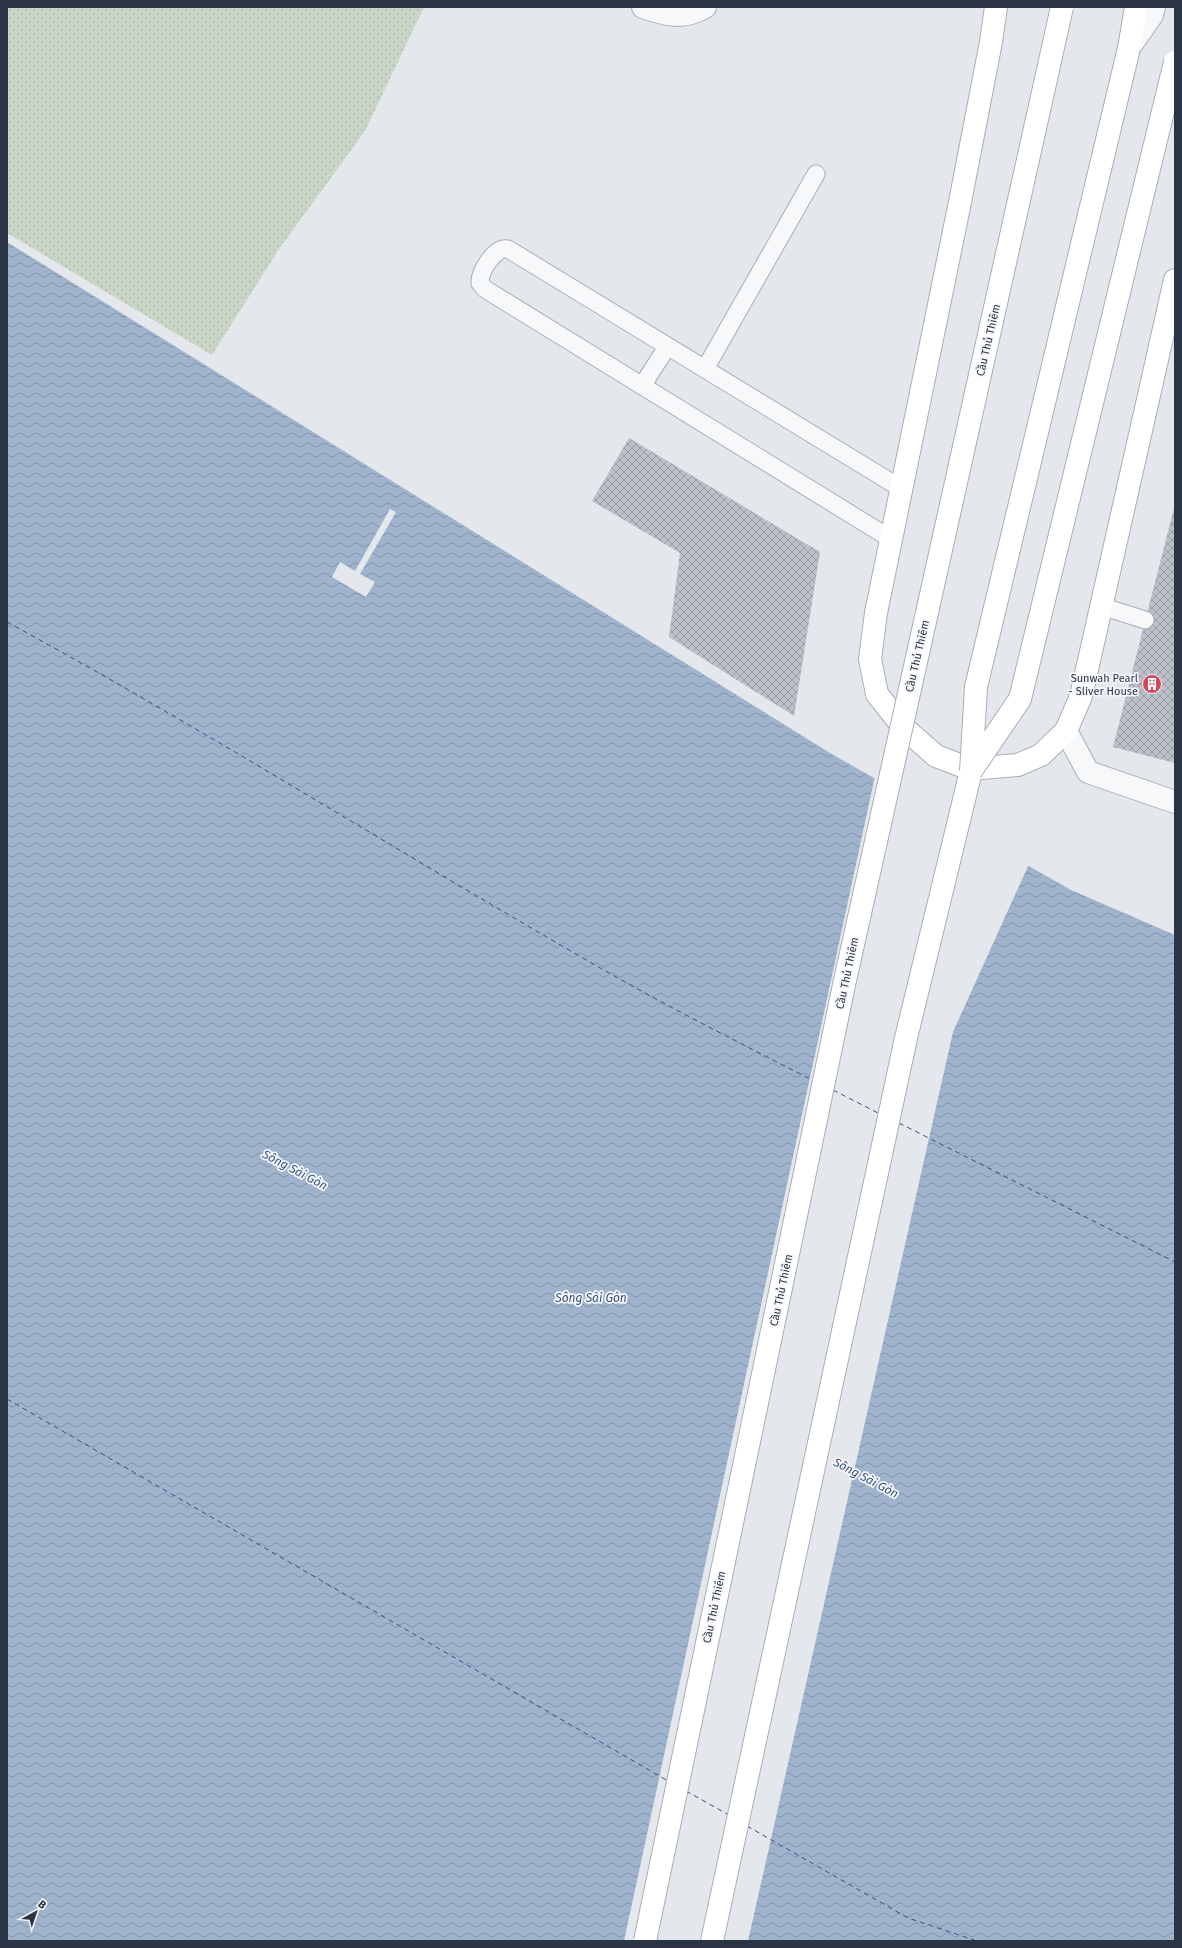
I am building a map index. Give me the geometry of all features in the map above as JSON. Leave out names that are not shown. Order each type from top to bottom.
[{"type":"main road","points":[[996,7],[992,42],[876,613],[870,658],[877,694],[903,728],[936,756],[970,769],[1018,765],[1041,755],[1066,730],[1081,696],[1175,280]]},
{"type":"main road","name":"Cầu Thủ Thiêm","points":[[645,1941],[844,986],[1062,7]]},
{"type":"main road","points":[[712,1941],[906,1038],[971,771],[976,687],[1128,48],[1136,7]]},
{"type":"main road","points":[[971,771],[1020,699],[1175,62]]},
{"type":"street","points":[[643,7],[666,15],[692,14],[705,7]]},
{"type":"street","points":[[1128,48],[1152,15],[1154,7]]},
{"type":"street","points":[[1066,730],[1088,772],[1175,802]]},
{"type":"lane","points":[[705,369],[816,174]]},
{"type":"lane","points":[[891,539],[482,286],[480,280],[481,276],[495,253],[501,249],[508,249],[902,489]]},
{"type":"lane","points":[[642,386],[667,347]]},
{"type":"lane","points":[[1101,606],[1145,620]]},
{"type":"green space","points":[[7,7],[424,7],[365,131],[279,249],[212,355],[7,233]]},
{"type":"water","name":"Sông Sài Gòn","points":[[7,242],[830,753],[1071,890],[1175,935],[1175,1941],[7,1941]]},
{"type":"pier","points":[[390,509],[396,512],[360,574],[375,582],[366,597],[332,577],[340,562],[355,571]]},
{"type":"pier","points":[[875,776],[1029,864],[953,1032],[748,1941],[624,1941]]},
{"type":"building","points":[[629,438],[820,552],[794,716],[669,637],[680,553],[592,501]]},
{"type":"building","name":"Sunwah Pearl - Sliver House","points":[[1175,504],[1175,763],[1113,747]]},
{"type":"ferry route","points":[[7,622],[80,662],[611,974],[697,1021],[814,1081]]},
{"type":"ferry route","points":[[833,1090],[880,1114]]},
{"type":"ferry route","points":[[899,1123],[1175,1262]]},
{"type":"ferry route","points":[[7,1399],[668,1781]]},
{"type":"ferry route","points":[[686,1791],[729,1815]]},
{"type":"ferry route","points":[[747,1826],[908,1918],[977,1941]]},
{"type":"place","name":"Sunwah Pearl - Sliver House","points":[[1152,684]]}]
